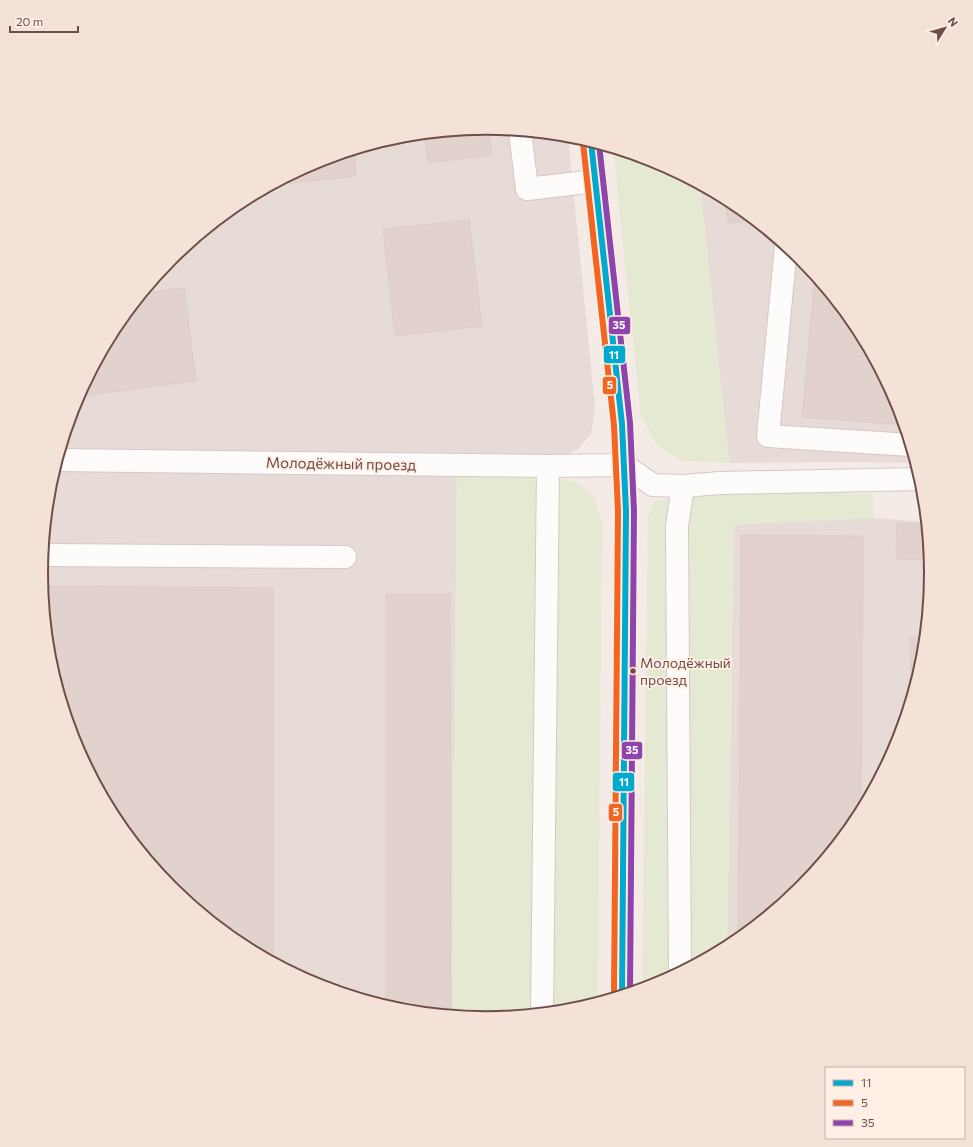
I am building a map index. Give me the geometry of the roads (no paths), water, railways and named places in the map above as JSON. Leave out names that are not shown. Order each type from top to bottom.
[{"type":"main road","points":[[592,148],[622,424],[626,519],[622,990]]},
{"type":"street","points":[[521,137],[527,189],[595,181]]},
{"type":"street","points":[[785,252],[768,436],[905,445]]},
{"type":"street","name":"Молодёжный проезд","points":[[63,460],[548,466],[624,465]]},
{"type":"street","points":[[624,465],[653,485],[683,486],[720,483],[915,479]]},
{"type":"street","points":[[542,1008],[548,466]]},
{"type":"street","points":[[680,967],[677,526],[683,486]]},
{"type":"street","points":[[49,555],[345,557]]},
{"type":"place","name":"Молодёжный проезд","points":[[633,671]]}]
